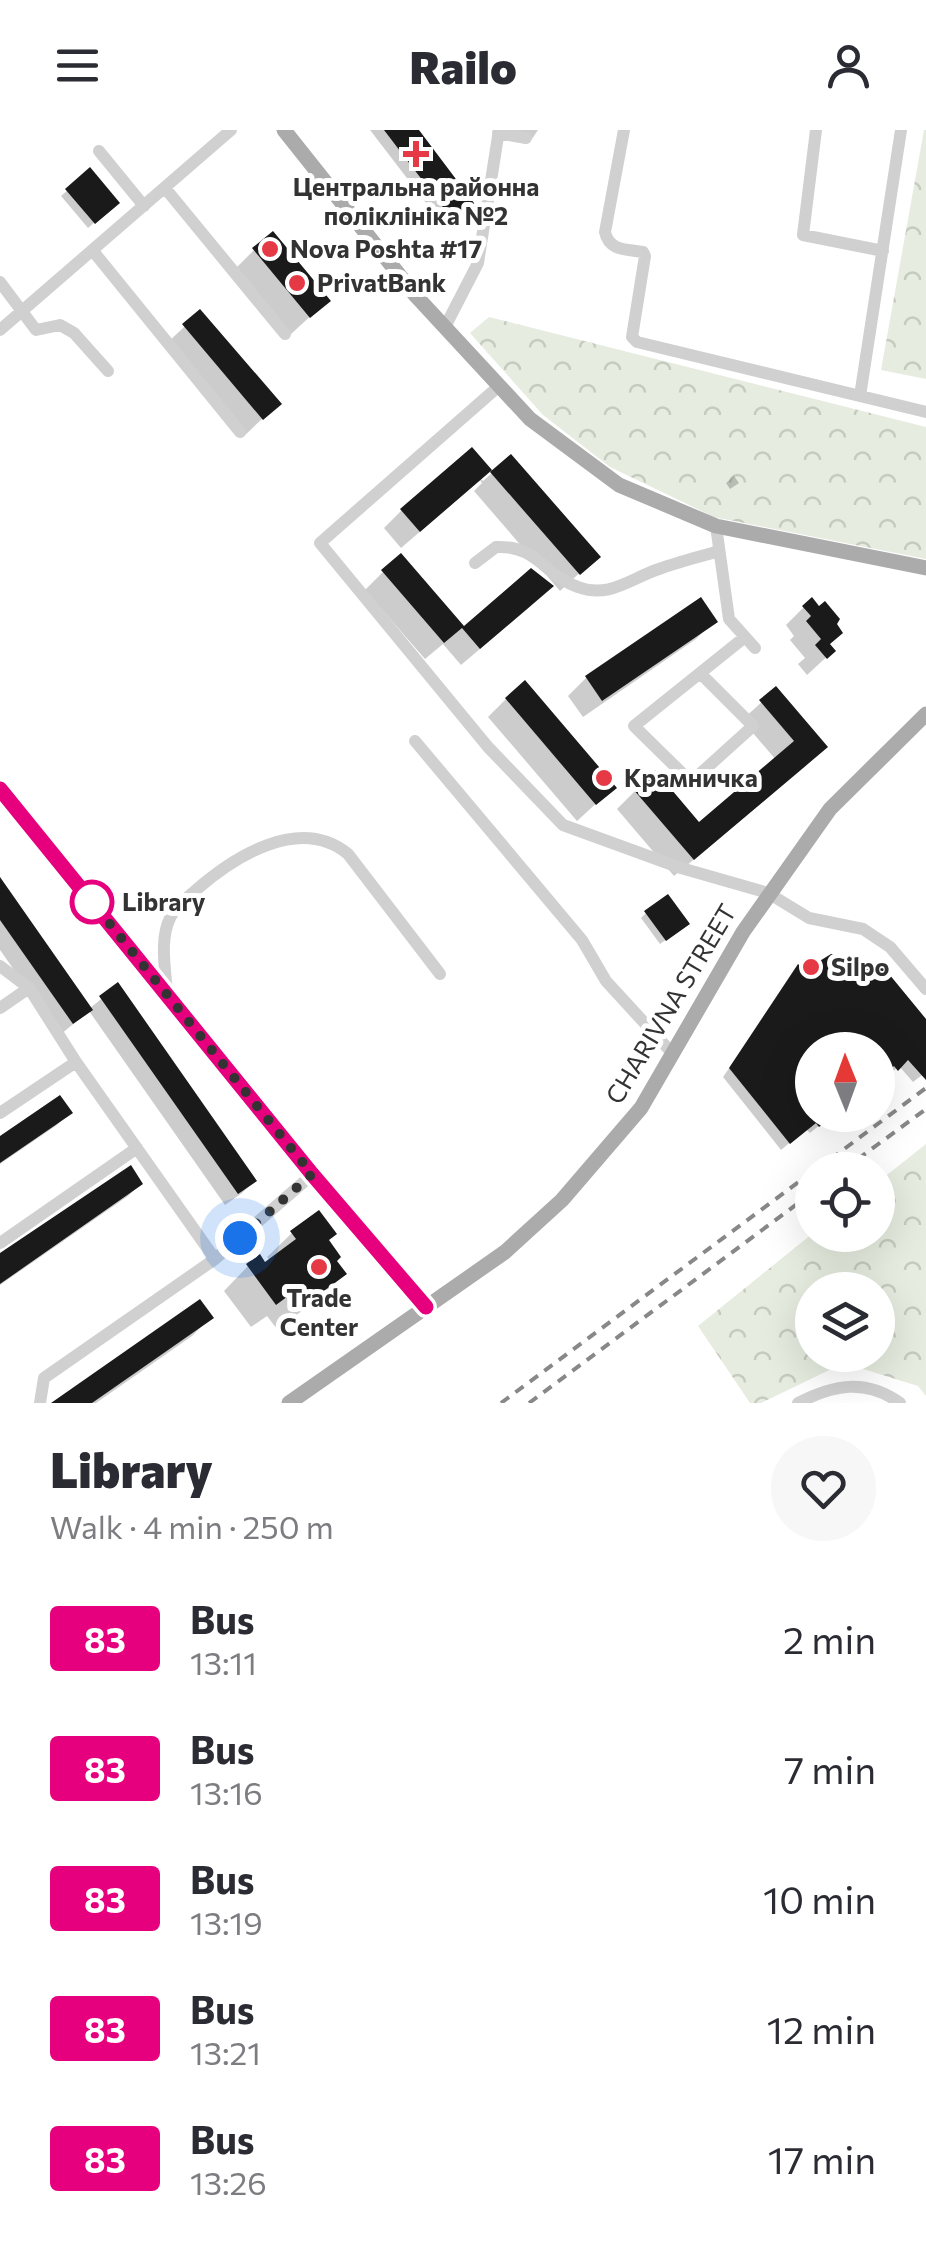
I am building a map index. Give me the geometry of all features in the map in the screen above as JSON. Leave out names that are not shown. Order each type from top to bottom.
[{"type":"main road","points":[[284,130],[416,296],[530,419],[619,485],[716,526],[926,568]]},
{"type":"main road","name":"CHARIVNA STREET","points":[[290,1403],[505,1252],[562,1200],[641,1108],[768,894],[830,809],[926,714]]},
{"type":"street","points":[[0,330],[231,130]]},
{"type":"street","points":[[624,130],[605,232],[607,241],[615,248],[646,256],[632,337],[638,342],[926,412]]},
{"type":"street","points":[[816,130],[804,235],[883,250]]},
{"type":"street","points":[[860,396],[901,130]]},
{"type":"street","points":[[445,327],[478,263],[498,131],[526,138]]},
{"type":"street","points":[[99,151],[144,206]]},
{"type":"street","points":[[165,188],[285,334]]},
{"type":"street","points":[[92,251],[240,432]]},
{"type":"street","points":[[0,282],[36,330],[60,325],[74,332],[108,371]]},
{"type":"street","points":[[499,386],[320,544],[488,748],[563,825],[681,868],[768,894],[810,918],[862,929],[890,948],[926,988]]},
{"type":"street","points":[[700,673],[752,726],[692,782],[634,726],[700,673],[750,643],[728,620],[716,526]]},
{"type":"street","points":[[475,564],[496,546],[526,550],[575,586],[602,592],[657,569],[719,551]]},
{"type":"street","points":[[416,742],[582,940],[606,980],[672,1054]]},
{"type":"street","points":[[0,789],[312,1174],[426,1307]]},
{"type":"street","points":[[167,995],[164,939],[169,918],[181,903],[234,860],[278,842],[302,838],[332,842],[348,854],[440,974]]},
{"type":"street","points":[[0,966],[29,988],[215,1260]]},
{"type":"street","points":[[0,1008],[29,988]]},
{"type":"street","points":[[0,1113],[76,1062]]},
{"type":"street","points":[[0,1243],[136,1148]]},
{"type":"street","points":[[40,1403],[44,1378],[215,1260],[312,1174]]},
{"type":"street","points":[[798,1403],[823,1390],[856,1384],[887,1394],[900,1403]]},
{"type":"green space","points":[[926,130],[926,379],[881,370]]},
{"type":"green space","points":[[489,317],[926,427],[926,559],[714,517],[610,467],[543,415],[470,333]]},
{"type":"green space","points":[[926,1144],[926,1396],[918,1386],[873,1372],[895,1372],[895,1272],[795,1272],[795,1372],[825,1372],[761,1403],[750,1403],[698,1326],[795,1248],[795,1252],[895,1252],[895,1169]]},
{"type":"building","points":[[384,130],[419,130],[477,207],[455,223]]},
{"type":"building","points":[[90,167],[120,203],[95,224],[65,189]]},
{"type":"building","points":[[273,231],[331,301],[310,318],[252,248]]},
{"type":"building","points":[[200,309],[282,404],[263,420],[182,324]]},
{"type":"building","points":[[472,447],[492,470],[420,532],[400,509]]},
{"type":"building","points":[[511,454],[601,557],[580,575],[490,472]]},
{"type":"building","points":[[401,553],[464,626],[531,568],[554,586],[480,649],[462,628],[444,643],[381,570]]},
{"type":"building","points":[[701,597],[718,622],[602,701],[585,676]]},
{"type":"building","points":[[812,597],[819,606],[825,601],[840,619],[837,624],[843,633],[830,644],[836,651],[827,659],[815,645],[821,639],[806,621],[811,616],[802,606]]},
{"type":"building","points":[[525,680],[617,788],[596,805],[505,698]]},
{"type":"building","points":[[776,686],[828,747],[694,860],[633,789],[655,770],[699,822],[794,741],[759,700]]},
{"type":"building","points":[[0,877],[93,1010],[73,1024],[0,920]]},
{"type":"building","points":[[668,894],[690,924],[666,941],[644,911]]},
{"type":"building","points":[[831,954],[854,955],[874,969],[880,963],[926,1019],[926,1080],[908,1060],[898,1071],[895,1067],[895,1032],[795,1032],[795,1132],[805,1132],[790,1144],[729,1068],[798,964],[805,970]]},
{"type":"building","points":[[118,982],[257,1181],[238,1194],[99,996]]},
{"type":"building","points":[[60,1095],[73,1113],[0,1163],[0,1136]]},
{"type":"building","points":[[131,1165],[143,1184],[0,1284],[0,1253]]},
{"type":"building","points":[[319,1210],[337,1234],[329,1240],[347,1274],[302,1307],[292,1293],[276,1305],[246,1264],[260,1254],[265,1262],[296,1239],[290,1231]]},
{"type":"building","points":[[200,1299],[214,1318],[92,1403],[51,1403]]},
{"type":"railway","points":[[840,1152],[926,1088]]},
{"type":"railway","points":[[867,1152],[926,1109]]},
{"type":"railway","points":[[501,1403],[795,1185]]},
{"type":"railway","points":[[529,1403],[795,1206]]},
{"type":"bus line","name":"83","points":[[0,789],[312,1174],[426,1307]]},
{"type":"place","name":"Центральна районна поліклініка №2","points":[[416,154]]},
{"type":"place","name":"Nova Poshta #17","points":[[270,249]]},
{"type":"place","name":"PrivatBank","points":[[297,283]]},
{"type":"place","name":"Крамничка","points":[[604,778]]},
{"type":"place","name":"Library","points":[[92,902]]},
{"type":"place","name":"Silpo","points":[[811,967]]},
{"type":"place","name":"Trade Center","points":[[319,1267]]},
{"type":"route","points":[[92,902],[84,892],[312,1174],[240,1238]]}]
